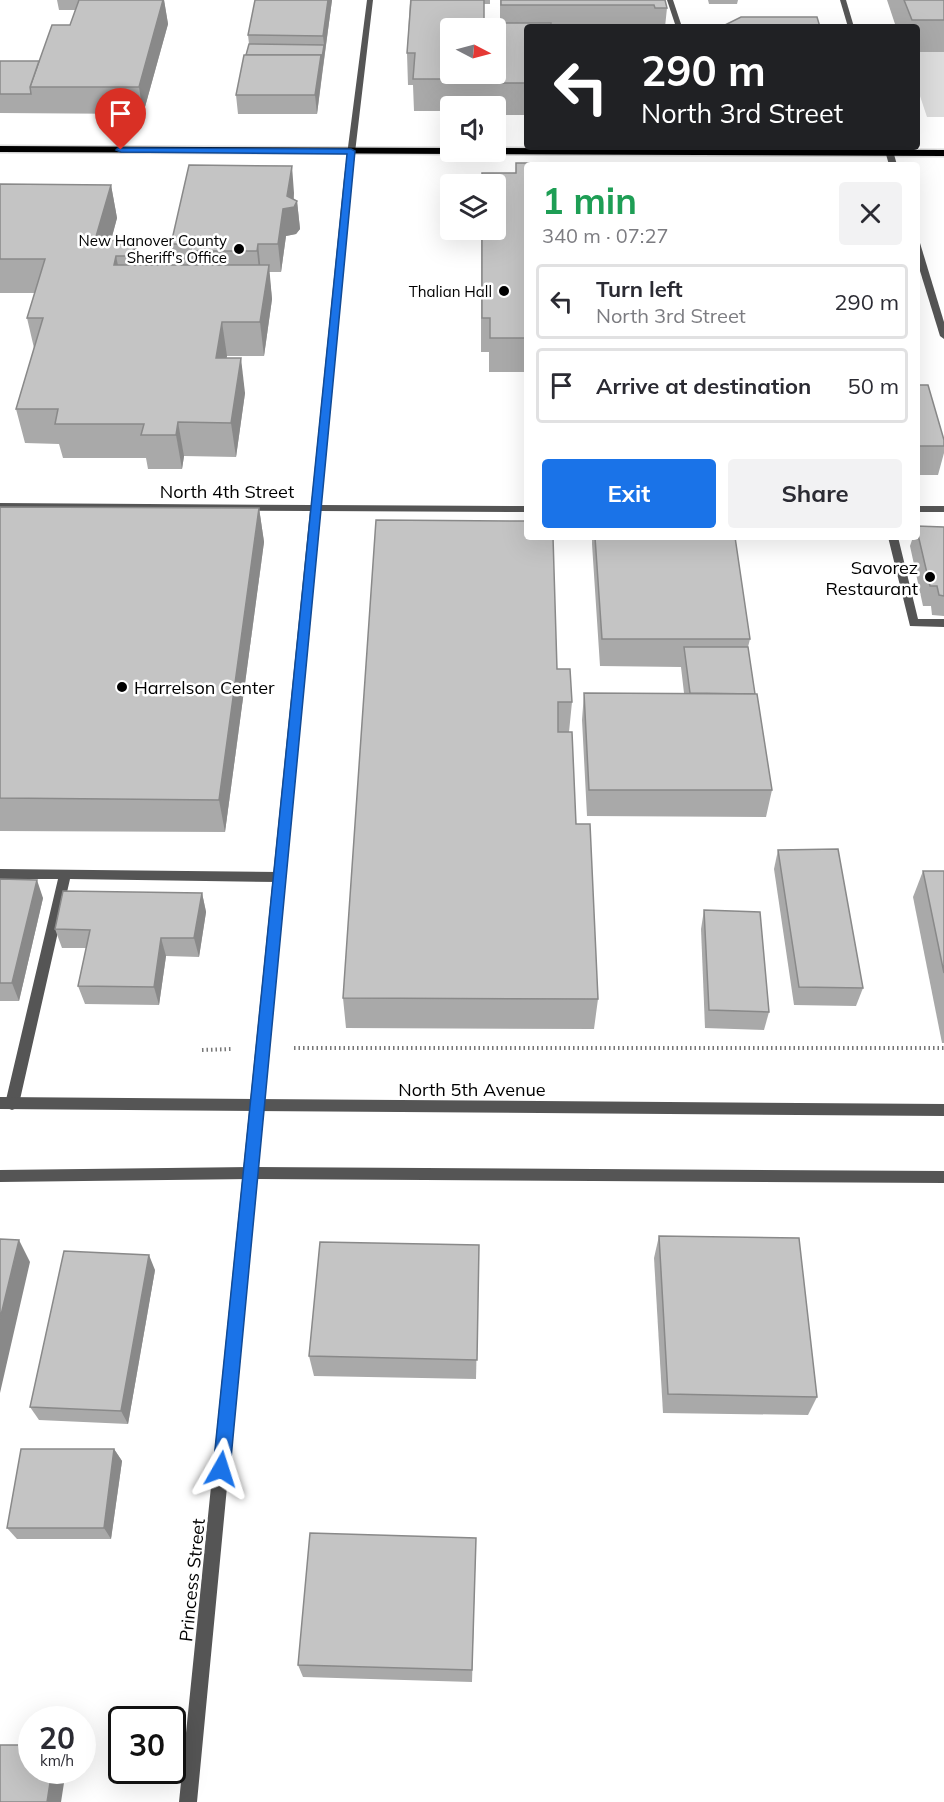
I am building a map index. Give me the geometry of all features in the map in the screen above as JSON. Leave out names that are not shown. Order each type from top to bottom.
[{"type":"main road","points":[[0,149],[524,149]]},
{"type":"main road","points":[[665,150],[889,150],[944,153]]},
{"type":"street","name":"Princess Street","points":[[188,1802],[351,151],[370,0]]},
{"type":"street","points":[[670,0],[679,24]]},
{"type":"street","points":[[843,0],[850,24]]},
{"type":"street","points":[[920,256],[944,336]]},
{"type":"street","name":"North 4th Street","points":[[0,506],[524,508]]},
{"type":"street","points":[[920,509],[944,509]]},
{"type":"street","points":[[894,540],[914,623],[944,623]]},
{"type":"street","points":[[0,874],[279,877]]},
{"type":"street","points":[[6,1103],[65,875]]},
{"type":"street","name":"North 5th Avenue","points":[[6,1103],[944,1110]]},
{"type":"street","points":[[0,1176],[251,1173],[944,1177]]},
{"type":"path","points":[[335,1048],[944,1048]]},
{"type":"shaded area","points":[[920,52],[944,52],[944,117],[927,117],[920,96]]},
{"type":"building","points":[[79,0],[163,0],[139,87],[30,87],[52,25],[70,25]]},
{"type":"building","points":[[255,0],[328,0],[323,36],[248,35]]},
{"type":"building","points":[[411,0],[484,0],[484,18],[440,18],[440,79],[413,79],[415,53],[407,53]]},
{"type":"building","points":[[501,0],[665,0],[667,8],[655,8],[654,5],[501,5]]},
{"type":"building","points":[[904,0],[944,0],[944,20],[912,20]]},
{"type":"building","points":[[741,17],[817,17],[819,24],[727,24]]},
{"type":"building","points":[[506,23],[551,23],[524,24],[524,83],[506,83]]},
{"type":"building","points":[[249,44],[324,45],[321,64],[321,55],[246,55]]},
{"type":"building","points":[[244,55],[321,55],[315,95],[236,95]]},
{"type":"building","points":[[0,61],[39,61],[30,87],[31,94],[0,94]]},
{"type":"building","name":"Thalian Hall","points":[[516,163],[524,163],[524,338],[490,338],[490,318],[482,318],[482,240],[506,240],[506,174],[482,173],[516,173]]},
{"type":"building","points":[[189,165],[292,166],[287,196],[297,201],[294,207],[283,209],[278,244],[258,244],[257,251],[191,251],[192,244],[171,244]]},
{"type":"building","points":[[0,184],[111,185],[95,240],[135,241],[132,256],[116,256],[114,265],[269,265],[260,322],[222,322],[216,358],[241,358],[231,423],[178,422],[176,435],[141,435],[144,424],[55,424],[58,409],[16,409],[43,318],[27,318],[45,259],[0,259]]},
{"type":"building","points":[[920,385],[928,385],[944,446],[920,446]]},
{"type":"building","name":"Harrelson Center","points":[[0,507],[259,508],[219,800],[0,798]]},
{"type":"building","points":[[376,520],[524,521],[524,540],[553,540],[557,669],[570,669],[572,702],[558,702],[558,732],[572,732],[576,824],[590,824],[598,999],[343,998]]},
{"type":"building","points":[[920,526],[944,527],[944,596],[939,595],[937,586],[930,586],[919,540]]},
{"type":"building","points":[[595,540],[735,540],[750,639],[602,639]]},
{"type":"building","points":[[684,647],[748,647],[755,694],[690,693]]},
{"type":"building","points":[[584,693],[757,694],[772,790],[589,790]]},
{"type":"building","points":[[838,849],[863,988],[799,987],[778,850]]},
{"type":"building","points":[[923,871],[944,871],[944,973]]},
{"type":"building","points":[[0,879],[37,880],[12,983],[0,983]]},
{"type":"building","points":[[63,891],[202,893],[194,938],[161,938],[154,987],[78,986],[90,930],[55,929]]},
{"type":"building","points":[[704,910],[760,912],[769,1012],[709,1010]]},
{"type":"building","points":[[659,1236],[799,1238],[817,1397],[668,1394]]},
{"type":"building","points":[[0,1239],[19,1240],[0,1319]]},
{"type":"building","points":[[320,1242],[479,1245],[477,1360],[309,1356]]},
{"type":"building","points":[[64,1251],[149,1255],[121,1411],[30,1407]]},
{"type":"building","points":[[21,1449],[114,1449],[104,1528],[7,1528]]},
{"type":"building","points":[[310,1533],[476,1538],[472,1670],[298,1665]]},
{"type":"building","points":[[0,1745],[18,1745],[18,1784],[50,1784],[47,1802],[0,1802]]},
{"type":"place","name":"New Hanover County Sheriff's Office","points":[[239,249]]},
{"type":"place","name":"Thalian Hall","points":[[504,291]]},
{"type":"place","name":"Savorez Restaurant","points":[[930,577]]},
{"type":"place","name":"Harrelson Center","points":[[122,687]]},
{"type":"route","points":[[121,150],[351,151],[221,1469]]}]
